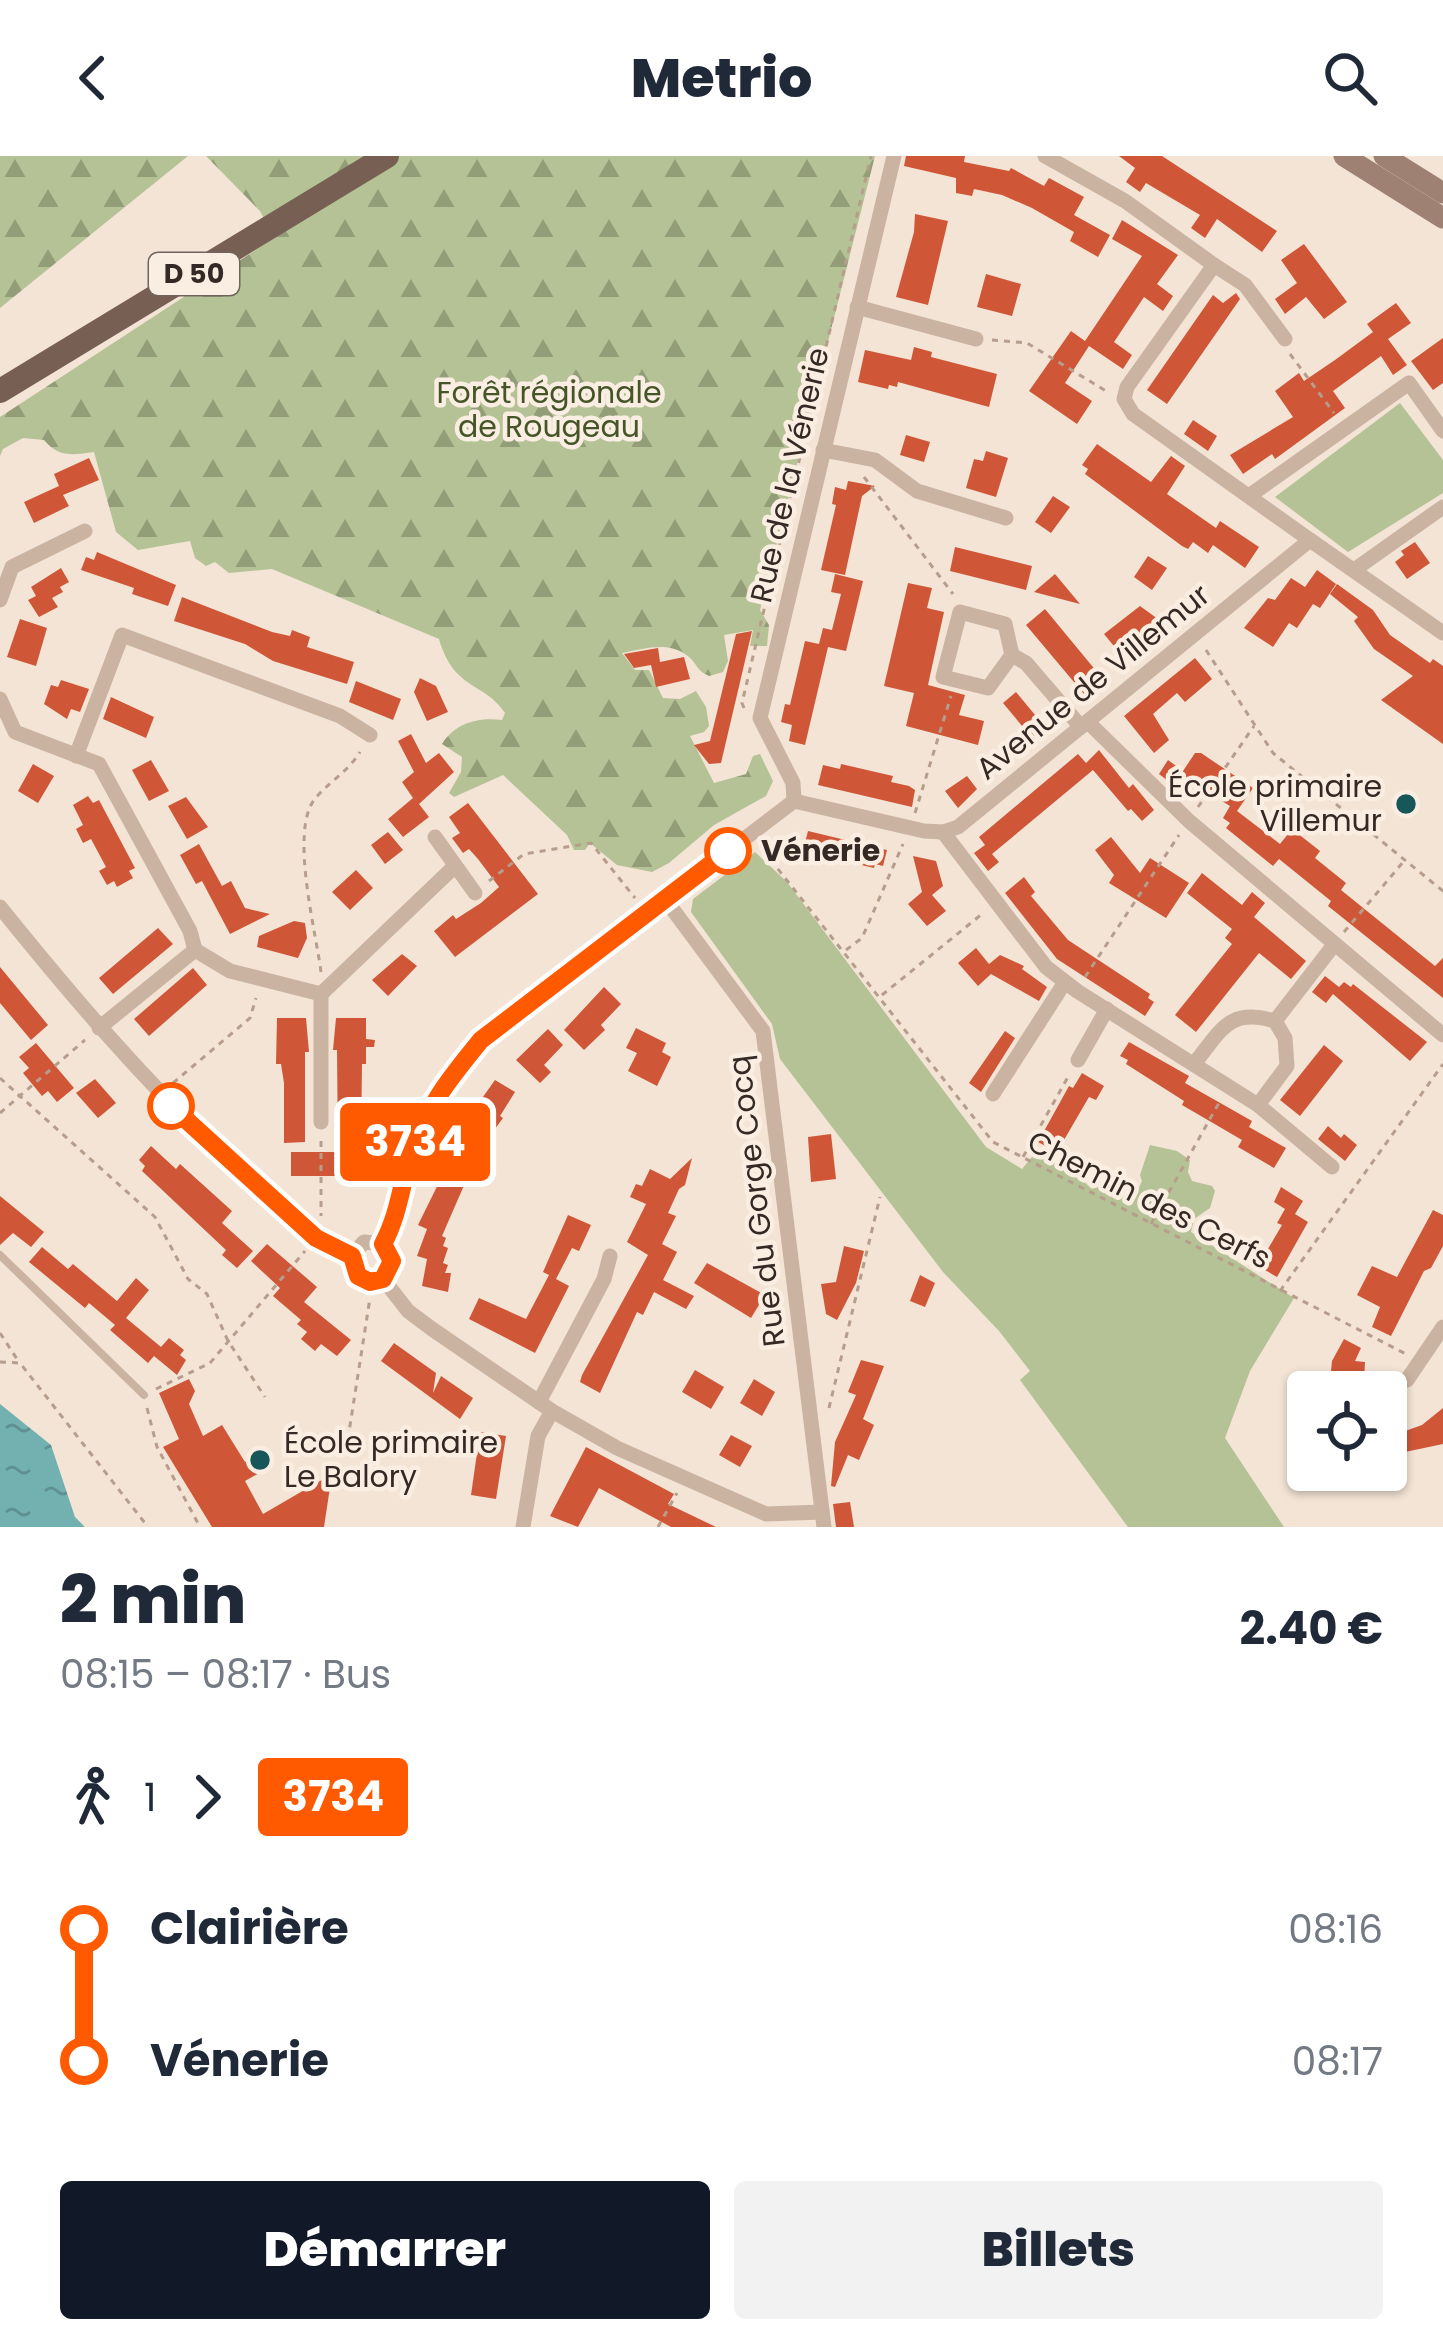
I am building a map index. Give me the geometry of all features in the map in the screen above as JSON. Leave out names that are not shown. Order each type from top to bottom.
[{"type":"main road","name":"D 50","points":[[0,391],[387,156]]},
{"type":"main road","points":[[1344,156],[1443,218]]},
{"type":"main road","points":[[1384,156],[1443,193]]},
{"type":"street","name":"Rue de la Vénerie","points":[[760,718],[894,156]]},
{"type":"street","points":[[1045,156],[1125,201],[1245,285],[1285,340]]},
{"type":"street","points":[[1214,265],[1126,387],[1124,399],[1133,414],[1443,633]]},
{"type":"street","points":[[857,307],[976,339]]},
{"type":"street","points":[[1249,496],[1409,382],[1443,431]]},
{"type":"street","points":[[823,450],[875,460],[917,491],[1006,518]]},
{"type":"street","points":[[1354,570],[1443,507]]},
{"type":"street","points":[[0,601],[12,567],[85,531]]},
{"type":"street","name":"Avenue de Villemur","points":[[943,832],[958,827],[1310,540]]},
{"type":"street","points":[[1012,655],[988,688],[943,677],[959,612],[1005,624],[1012,655],[1026,663],[1084,724],[1333,946],[1443,1035]]},
{"type":"street","points":[[76,756],[122,634],[340,716],[370,735]]},
{"type":"street","points":[[0,699],[15,732],[99,764],[190,931],[195,950],[230,971],[321,994]]},
{"type":"street","points":[[760,718],[793,783],[794,801]]},
{"type":"street","points":[[794,801],[943,832],[1046,967],[1258,1105],[1332,1167]]},
{"type":"street","points":[[383,1244],[396,1220],[411,1153],[425,1118],[481,1040],[794,801]]},
{"type":"street","points":[[435,837],[475,893]]},
{"type":"street","points":[[321,1122],[321,994],[455,866]]},
{"type":"street","name":"Rue du Gorge Cocq","points":[[665,899],[764,1031],[823,1519]]},
{"type":"street","points":[[0,907],[159,1095],[316,1238],[352,1256]]},
{"type":"street","points":[[1275,1021],[1333,946]]},
{"type":"street","points":[[99,1028],[195,950]]},
{"type":"street","points":[[993,1094],[1071,986]]},
{"type":"street","points":[[1078,1060],[1107,1010]]},
{"type":"street","points":[[1193,1064],[1230,1020],[1251,1013],[1275,1021],[1285,1038],[1287,1066],[1258,1105]]},
{"type":"street","points":[[383,1244],[364,1242],[352,1256],[353,1270],[376,1280],[408,1311],[546,1407],[684,1480],[766,1514],[823,1519]]},
{"type":"street","points":[[376,1280],[392,1261],[383,1244]]},
{"type":"street","points":[[523,1527],[546,1407],[610,1256]]},
{"type":"street","points":[[1407,1380],[1443,1327]]},
{"type":"lane","points":[[0,1256],[144,1395]]},
{"type":"path","points":[[760,718],[747,714],[742,703],[871,156]]},
{"type":"path","points":[[976,339],[1027,343],[1085,381],[1124,399]]},
{"type":"path","points":[[1285,340],[1343,431]]},
{"type":"path","points":[[863,474],[955,597],[959,612]]},
{"type":"path","points":[[1196,633],[1273,753],[1443,891]]},
{"type":"path","points":[[845,951],[862,938],[910,827],[956,680]]},
{"type":"path","points":[[1071,986],[1255,724]]},
{"type":"path","points":[[321,994],[303,826],[314,800],[352,764],[370,735]]},
{"type":"path","name":"Chemin des Cerfs","points":[[751,834],[993,1142],[1420,1361]]},
{"type":"path","points":[[475,893],[524,854],[591,843],[647,913]]},
{"type":"path","points":[[1333,946],[1405,860]]},
{"type":"path","points":[[880,996],[997,903]]},
{"type":"path","points":[[159,1095],[250,1018],[262,979]]},
{"type":"path","points":[[0,1113],[99,1028]]},
{"type":"path","points":[[1022,1158],[1078,1060]]},
{"type":"path","points":[[1280,1292],[1443,1064]]},
{"type":"path","points":[[0,1078],[155,1217],[188,1279],[207,1294],[228,1341],[265,1397]]},
{"type":"path","points":[[1150,1225],[1228,1085]]},
{"type":"path","points":[[200,1527],[157,1448],[144,1395],[209,1363],[316,1238],[322,1212],[321,1122]]},
{"type":"path","points":[[815,1443],[834,1396],[880,1197]]},
{"type":"path","points":[[346,1451],[376,1280]]},
{"type":"path","points":[[0,1334],[148,1527]]},
{"type":"path","points":[[0,1362],[20,1363]]},
{"type":"path","points":[[658,1527],[684,1480]]},
{"type":"green space","points":[[0,156],[188,156],[0,308]]},
{"type":"green space","name":"Forêt régionale de Rougeau","points":[[206,156],[875,156],[760,610],[769,625],[767,646],[750,646],[753,630],[724,635],[728,661],[723,672],[709,676],[673,649],[622,653],[635,670],[649,670],[663,698],[680,699],[696,691],[706,707],[709,726],[690,736],[714,783],[746,774],[753,756],[760,754],[773,781],[766,796],[714,825],[652,872],[617,865],[590,843],[585,850],[574,850],[567,835],[503,775],[454,797],[449,793],[461,772],[462,757],[442,744],[460,726],[502,720],[505,713],[461,677],[439,639],[272,569],[229,573],[215,562],[206,566],[195,558],[190,541],[138,550],[116,532],[94,452],[67,454],[44,440],[23,438],[3,449],[0,456],[0,417],[274,238],[260,211]]},
{"type":"green space","points":[[1400,403],[1443,460],[1443,493],[1348,552],[1275,497]]},
{"type":"green space","points":[[755,852],[787,882],[986,1147],[1022,1169],[1036,1152],[1073,1172],[1092,1189],[1128,1197],[1142,1181],[1150,1145],[1177,1151],[1190,1160],[1192,1181],[1212,1186],[1210,1208],[1194,1219],[1191,1232],[1294,1298],[1250,1371],[1225,1438],[1284,1527],[1128,1527],[1020,1380],[1030,1371],[943,1272],[780,1059],[772,1024],[691,912],[693,899]]},
{"type":"water","points":[[0,1404],[51,1445],[75,1517],[85,1527],[0,1527]]},
{"type":"building","points":[[906,156],[965,156],[964,162],[1011,168],[1044,186],[1049,178],[1084,197],[1074,215],[1110,235],[1098,257],[1070,241],[1074,232],[1032,208],[974,189],[972,196],[956,193],[956,178],[904,166]]},
{"type":"building","points":[[1119,156],[1162,156],[1277,231],[1262,252],[1217,219],[1205,238],[1191,228],[1200,215],[1146,183],[1140,192],[1126,182],[1135,168]]},
{"type":"building","points":[[915,214],[948,221],[928,305],[896,297]]},
{"type":"building","points":[[1122,220],[1178,255],[1157,284],[1173,296],[1163,311],[1144,297],[1114,342],[1132,355],[1123,369],[1089,346],[1065,383],[1092,401],[1077,424],[1029,391],[1071,331],[1085,341],[1142,256],[1112,239]]},
{"type":"building","points":[[1304,244],[1347,302],[1324,319],[1306,297],[1285,314],[1275,299],[1297,283],[1281,260]]},
{"type":"building","points":[[986,274],[1021,284],[1012,316],[977,307]]},
{"type":"building","points":[[1236,293],[1240,299],[1167,404],[1147,390],[1213,295],[1223,303]]},
{"type":"building","points":[[1396,303],[1411,323],[1388,339],[1407,365],[1393,375],[1381,356],[1333,391],[1345,408],[1275,459],[1272,454],[1243,474],[1230,455],[1293,417],[1275,391],[1299,373],[1304,381],[1335,360],[1373,332],[1367,324]]},
{"type":"building","points":[[1443,338],[1443,383],[1433,390],[1411,361]]},
{"type":"building","points":[[914,347],[932,352],[931,357],[997,374],[989,407],[898,382],[888,389],[858,382],[865,350],[911,360]]},
{"type":"building","points":[[1193,420],[1217,436],[1208,451],[1184,434]]},
{"type":"building","points":[[906,435],[930,442],[924,462],[900,455]]},
{"type":"building","points":[[1097,444],[1151,482],[1171,456],[1185,466],[1167,494],[1216,528],[1220,521],[1259,547],[1245,568],[1213,545],[1208,553],[1193,542],[1188,549],[1182,546],[1085,474],[1088,469],[1082,465]]},
{"type":"building","points":[[986,451],[1008,458],[996,497],[966,488],[974,459],[983,461]]},
{"type":"building","points":[[89,458],[99,480],[63,495],[69,506],[34,523],[24,502],[59,486],[54,474]]},
{"type":"building","points":[[848,481],[875,486],[862,496],[845,575],[821,570],[836,505],[832,504],[835,487],[846,490]]},
{"type":"building","points":[[1053,496],[1070,507],[1051,533],[1035,522]]},
{"type":"building","points":[[1415,542],[1430,563],[1407,579],[1395,562]]},
{"type":"building","points":[[955,547],[1032,566],[1026,590],[950,571]]},
{"type":"building","points":[[97,552],[176,585],[168,606],[132,594],[134,588],[81,570],[86,557],[94,560]]},
{"type":"building","points":[[1148,556],[1167,568],[1152,590],[1134,577]]},
{"type":"building","points":[[61,568],[69,582],[52,598],[58,607],[39,617],[28,600],[36,596],[31,587]]},
{"type":"building","points":[[1317,570],[1336,584],[1320,608],[1313,604],[1297,628],[1289,623],[1273,647],[1244,628],[1291,578],[1305,587]]},
{"type":"building","points":[[835,574],[863,581],[846,651],[828,647],[805,745],[789,741],[792,725],[781,722],[785,704],[790,705],[805,641],[819,644],[823,628],[832,630],[841,594],[831,592]]},
{"type":"building","points":[[1055,574],[1080,604],[1034,592]]},
{"type":"building","points":[[908,583],[932,588],[927,608],[944,612],[928,685],[965,695],[959,715],[984,721],[978,745],[906,726],[914,693],[884,686]]},
{"type":"building","points":[[1337,584],[1373,610],[1390,635],[1430,663],[1433,659],[1443,666],[1443,744],[1381,700],[1413,676],[1374,649],[1354,621],[1358,617],[1330,594]]},
{"type":"building","points":[[182,597],[272,632],[290,636],[292,630],[310,637],[307,647],[354,662],[347,684],[273,661],[245,644],[174,621]]},
{"type":"building","points":[[1140,606],[1162,622],[1122,656],[1104,634]]},
{"type":"building","points":[[1045,609],[1102,678],[1084,694],[1026,625]]},
{"type":"building","points":[[20,619],[47,628],[36,666],[7,657]]},
{"type":"building","points":[[752,631],[721,763],[709,764],[694,745],[710,741],[736,634]]},
{"type":"building","points":[[658,648],[660,662],[684,657],[690,679],[656,687],[651,665],[634,668],[624,654]]},
{"type":"building","points":[[1195,658],[1212,679],[1185,702],[1177,693],[1153,714],[1169,740],[1154,753],[1124,716]]},
{"type":"building","points":[[420,678],[436,686],[448,712],[427,721],[414,692]]},
{"type":"building","points":[[61,680],[89,689],[80,712],[71,709],[67,719],[44,704],[51,685],[58,687]]},
{"type":"building","points":[[356,681],[401,699],[393,720],[349,702]]},
{"type":"building","points":[[1016,692],[1045,727],[1032,738],[1003,703]]},
{"type":"building","points":[[111,697],[154,717],[146,738],[103,719]]},
{"type":"building","points":[[411,734],[426,763],[439,753],[454,772],[419,804],[429,817],[403,837],[388,819],[413,798],[402,782],[414,772],[398,741]]},
{"type":"building","points":[[1099,750],[1154,810],[1142,821],[1093,770],[992,854],[999,862],[988,871],[974,853],[985,845],[979,837],[1078,754],[1086,763]]},
{"type":"building","points":[[1195,753],[1253,788],[1237,811],[1280,844],[1292,829],[1320,851],[1315,858],[1346,883],[1341,890],[1435,966],[1443,958],[1443,998],[1328,906],[1331,901],[1279,859],[1273,866],[1226,828],[1230,823],[1223,818],[1230,806],[1188,780],[1181,791],[1159,774],[1168,760],[1183,771]]},
{"type":"building","points":[[151,760],[169,791],[149,801],[132,770]]},
{"type":"building","points":[[33,764],[54,776],[38,803],[18,791]]},
{"type":"building","points":[[841,764],[893,776],[891,782],[915,790],[912,807],[818,785],[823,765],[840,769]]},
{"type":"building","points":[[967,776],[977,789],[958,808],[945,791]]},
{"type":"building","points":[[88,796],[93,803],[99,800],[135,868],[129,871],[133,878],[117,887],[114,881],[107,885],[99,871],[106,867],[91,839],[83,843],[76,829],[83,825],[73,805]]},
{"type":"building","points":[[186,797],[208,827],[187,839],[168,806]]},
{"type":"building","points":[[468,803],[538,894],[455,957],[434,931],[499,887],[469,849],[463,853],[452,838],[460,833],[449,817]]},
{"type":"building","points":[[808,831],[887,850],[883,866],[875,864],[874,868],[803,851]]},
{"type":"building","points":[[388,832],[403,850],[385,864],[371,845]]},
{"type":"building","points":[[1111,837],[1140,873],[1150,858],[1189,883],[1166,918],[1109,883],[1114,875],[1095,850]]},
{"type":"building","points":[[199,844],[222,886],[231,881],[245,908],[270,914],[230,934],[202,881],[196,884],[180,855]]},
{"type":"building","points":[[913,856],[936,861],[943,886],[932,895],[946,911],[927,926],[908,904],[922,892]]},
{"type":"building","points":[[356,870],[373,888],[350,910],[332,892]]},
{"type":"building","points":[[1202,873],[1242,905],[1252,892],[1265,903],[1254,917],[1306,961],[1291,979],[1259,953],[1196,1032],[1175,1015],[1232,944],[1225,938],[1232,929],[1187,893]]},
{"type":"building","points":[[1024,877],[1035,892],[1031,896],[1068,940],[1150,994],[1154,1002],[1145,1016],[1057,959],[1005,893]]},
{"type":"building","points":[[294,921],[305,923],[307,938],[298,958],[257,947],[259,936]]},
{"type":"building","points":[[158,928],[173,944],[113,994],[99,978]]},
{"type":"building","points":[[976,948],[989,964],[1000,955],[1024,966],[1047,987],[1039,1001],[991,974],[978,986],[958,963]]},
{"type":"building","points":[[402,954],[417,966],[388,996],[372,980]]},
{"type":"building","points":[[0,967],[48,1025],[31,1040],[0,1003]]},
{"type":"building","points":[[193,968],[207,985],[149,1036],[134,1019]]},
{"type":"building","points":[[1325,976],[1339,987],[1344,982],[1353,984],[1427,1042],[1410,1061],[1333,994],[1326,1003],[1312,992]]},
{"type":"building","points":[[604,987],[621,1004],[601,1025],[605,1030],[584,1050],[564,1030]]},
{"type":"building","points":[[277,1018],[306,1018],[305,1142],[284,1143]]},
{"type":"building","points":[[336,1018],[366,1018],[366,1039],[375,1040],[374,1047],[366,1047],[366,1064],[362,1064],[361,1143],[353,1143],[353,1176],[291,1176],[291,1152],[338,1152]]},
{"type":"building","points":[[636,1028],[666,1043],[662,1052],[671,1057],[657,1086],[628,1071],[637,1053],[626,1048]]},
{"type":"building","points":[[548,1029],[563,1045],[544,1065],[551,1072],[540,1083],[516,1060]]},
{"type":"building","points":[[1005,1031],[1015,1038],[981,1092],[969,1083]]},
{"type":"building","points":[[1129,1042],[1189,1076],[1185,1083],[1252,1121],[1249,1127],[1286,1148],[1274,1168],[1238,1147],[1242,1140],[1182,1105],[1184,1101],[1126,1064],[1128,1060],[1120,1056]]},
{"type":"building","points":[[36,1043],[74,1088],[57,1102],[48,1091],[42,1096],[23,1073],[29,1068],[19,1057]]},
{"type":"building","points":[[1324,1045],[1343,1061],[1300,1116],[1280,1100]]},
{"type":"building","points":[[1082,1073],[1104,1086],[1096,1100],[1089,1097],[1057,1152],[1038,1142],[1069,1086],[1073,1088]]},
{"type":"building","points":[[95,1079],[116,1103],[98,1118],[76,1093]]},
{"type":"building","points":[[495,1080],[515,1092],[503,1118],[465,1164],[472,1167],[442,1236],[448,1248],[445,1273],[451,1273],[448,1292],[422,1286],[427,1259],[417,1256],[427,1229],[418,1225],[457,1146],[451,1142]]},
{"type":"building","points":[[1328,1126],[1357,1145],[1345,1161],[1318,1139]]},
{"type":"building","points":[[831,1134],[836,1179],[811,1182],[808,1137]]},
{"type":"building","points":[[151,1146],[176,1169],[180,1164],[232,1211],[222,1223],[253,1251],[237,1268],[222,1255],[226,1250],[142,1171],[145,1166],[139,1160]]},
{"type":"building","points":[[692,1158],[685,1185],[668,1213],[676,1216],[662,1244],[677,1252],[663,1280],[694,1296],[686,1309],[654,1292],[643,1315],[637,1312],[600,1393],[580,1382],[582,1375],[648,1255],[627,1242],[646,1204],[630,1197],[650,1169],[670,1179]]},
{"type":"building","points":[[1281,1187],[1303,1201],[1295,1214],[1308,1222],[1277,1277],[1258,1266],[1282,1225],[1277,1223],[1285,1209],[1274,1202]]},
{"type":"building","points":[[0,1196],[44,1232],[31,1247],[13,1233],[0,1245]]},
{"type":"building","points":[[1433,1210],[1443,1215],[1443,1246],[1431,1268],[1424,1271],[1391,1336],[1372,1327],[1380,1307],[1357,1295],[1372,1266],[1397,1277]]},
{"type":"building","points":[[568,1215],[591,1225],[579,1251],[572,1248],[556,1279],[569,1286],[535,1353],[469,1319],[479,1298],[526,1319],[549,1275],[543,1272]]},
{"type":"building","points":[[267,1244],[317,1287],[304,1302],[351,1340],[337,1356],[321,1344],[315,1351],[301,1339],[307,1332],[297,1324],[301,1320],[273,1296],[280,1288],[251,1261]]},
{"type":"building","points":[[844,1246],[864,1251],[856,1283],[837,1320],[826,1314],[821,1284],[836,1282]]},
{"type":"building","points":[[42,1247],[68,1269],[73,1264],[117,1301],[136,1278],[149,1290],[126,1318],[161,1347],[169,1338],[184,1350],[180,1355],[186,1360],[177,1375],[154,1356],[148,1363],[110,1330],[115,1325],[89,1303],[85,1308],[29,1262]]},
{"type":"building","points":[[707,1263],[765,1295],[751,1318],[694,1283]]},
{"type":"building","points":[[920,1275],[935,1283],[925,1307],[910,1301]]},
{"type":"building","points":[[1344,1339],[1361,1348],[1355,1361],[1365,1362],[1365,1371],[1331,1371]]},
{"type":"building","points":[[394,1343],[436,1373],[433,1393],[441,1376],[473,1398],[460,1419],[381,1361]]},
{"type":"building","points":[[861,1360],[884,1366],[863,1419],[874,1425],[859,1460],[848,1455],[835,1487],[831,1486],[835,1442],[856,1395],[848,1392]]},
{"type":"building","points":[[695,1370],[724,1387],[711,1409],[682,1392]]},
{"type":"building","points":[[189,1379],[195,1391],[189,1404],[203,1436],[222,1425],[245,1462],[253,1458],[261,1472],[245,1481],[263,1514],[332,1474],[324,1527],[212,1527],[163,1447],[179,1439],[159,1393]]},
{"type":"building","points":[[754,1379],[775,1392],[762,1416],[740,1403]]},
{"type":"building","points":[[1443,1408],[1443,1444],[1407,1452],[1407,1430]]},
{"type":"building","points":[[480,1432],[506,1436],[496,1499],[471,1495]]},
{"type":"building","points":[[731,1435],[752,1446],[740,1467],[719,1455]]},
{"type":"building","points":[[586,1447],[674,1494],[668,1504],[716,1527],[671,1527],[599,1488],[578,1527],[550,1516]]},
{"type":"building","points":[[850,1502],[854,1527],[836,1527],[833,1504]]},
{"type":"bus line","name":"3734","points":[[171,1106],[316,1238],[352,1256],[358,1276],[370,1282],[383,1279],[392,1261],[383,1244],[396,1220],[411,1153],[425,1118],[455,1071],[481,1040],[728,851]]},
{"type":"place","name":"École primaire Villemur","points":[[1406,804]]},
{"type":"place","name":"Vénerie","points":[[728,851]]},
{"type":"place","name":"École primaire Le Balory","points":[[260,1460]]}]
